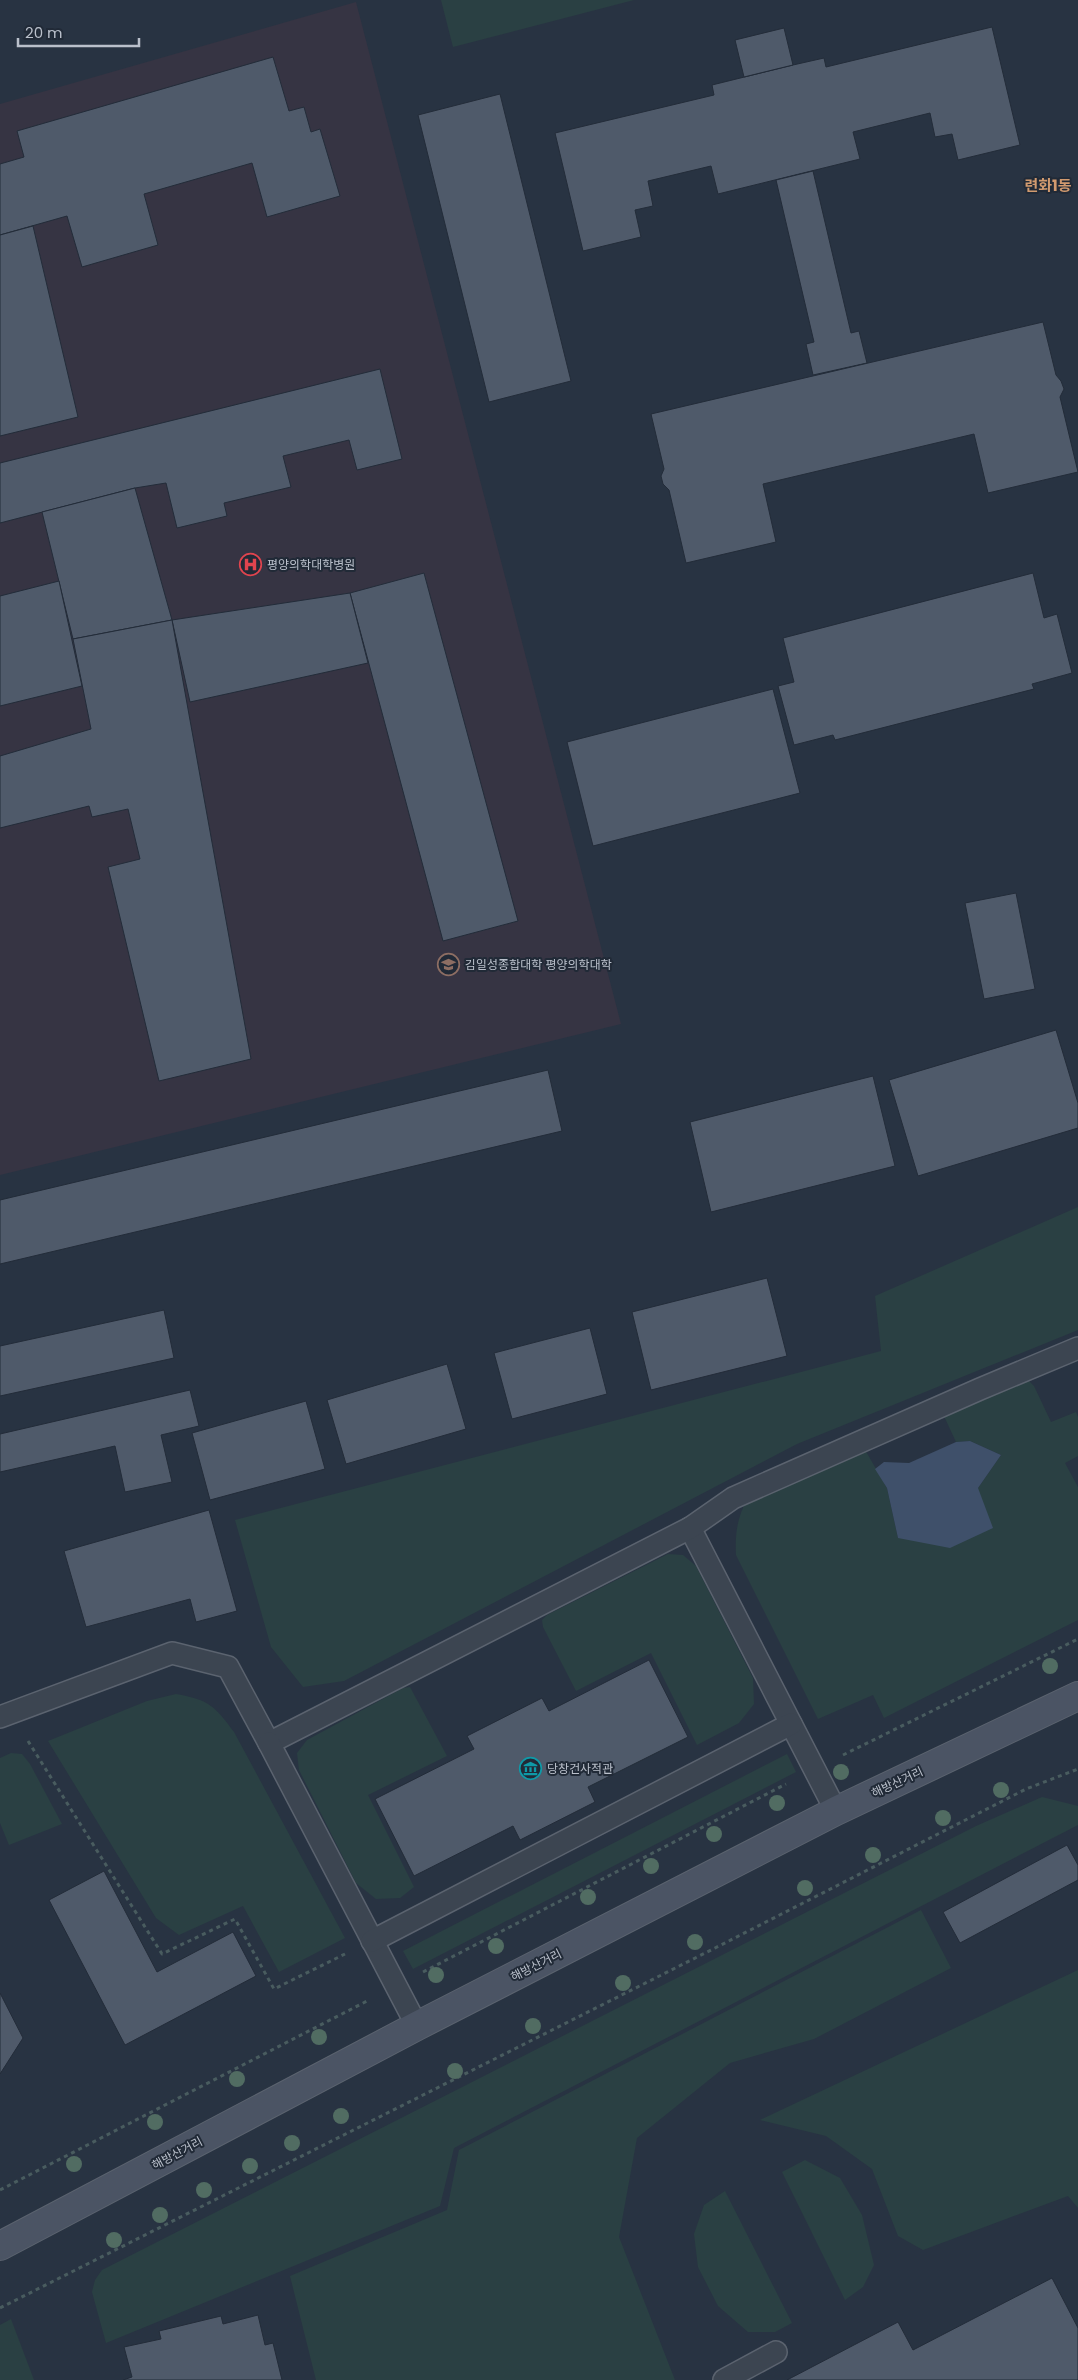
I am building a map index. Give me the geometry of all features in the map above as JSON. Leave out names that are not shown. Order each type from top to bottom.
[{"type":"main road","name":"해방산거리","points":[[0,2246],[417,2026],[836,1811],[1078,1696]]},
{"type":"lane","points":[[269,1743],[690,1528],[733,1498],[1078,1348]]},
{"type":"lane","points":[[690,1528],[836,1811]]},
{"type":"lane","points":[[5,1715],[172,1652],[228,1666],[417,2026]]},
{"type":"lane","points":[[372,1941],[791,1724]]},
{"type":"lane","points":[[724,2380],[776,2352]]},
{"type":"path","points":[[0,2190],[815,1770],[1078,1639]]},
{"type":"path","points":[[5,1715],[162,1954],[235,1919],[274,1989],[372,1941]]},
{"type":"path","points":[[0,2308],[1026,1789],[1078,1769]]},
{"type":"shaded area","name":"평양의학대학병원","points":[[356,2],[621,1024],[0,1175],[0,104]]},
{"type":"green space","points":[[441,0],[634,0],[453,47]]},
{"type":"green space","points":[[1078,1207],[1078,1330],[797,1444],[344,1681],[303,1687],[271,1647],[235,1520],[881,1351],[875,1296]]},
{"type":"green space","points":[[1029,1381],[1034,1386],[1051,1422],[1076,1412],[1078,1417],[1078,1456],[1065,1463],[1078,1487],[1078,1620],[884,1718],[873,1695],[818,1719],[736,1555],[737,1526],[747,1499],[864,1448],[887,1488],[898,1538],[978,1488],[1001,1455],[970,1441],[956,1442],[943,1414],[1018,1382]]},
{"type":"green space","points":[[668,1554],[683,1555],[696,1566],[753,1678],[754,1704],[739,1723],[697,1745],[651,1653],[576,1691],[543,1627],[542,1620],[547,1615]]},
{"type":"green space","points":[[410,1687],[447,1756],[368,1795],[414,1887],[400,1898],[376,1899],[356,1883],[299,1770],[297,1753],[307,1740],[403,1688]]},
{"type":"green space","points":[[176,1694],[210,1705],[234,1732],[345,1938],[279,1972],[243,1906],[179,1935],[156,1918],[48,1741],[147,1701]]},
{"type":"green space","points":[[11,1753],[22,1754],[30,1764],[62,1824],[9,1845],[0,1823],[0,1758]]},
{"type":"green space","points":[[787,1754],[796,1772],[413,1969],[403,1951]]},
{"type":"green space","points":[[1042,1797],[1078,1806],[1078,1825],[454,2148],[440,2206],[106,2343],[92,2292],[95,2280],[102,2270],[976,1826]]},
{"type":"green space","points":[[921,1910],[951,1968],[814,2039],[730,2063],[637,2138],[619,2237],[675,2380],[316,2380],[290,2276],[447,2210],[459,2150]]},
{"type":"green space","points":[[1078,1970],[1078,2208],[1068,2196],[923,2250],[898,2236],[872,2169],[826,2136],[760,2120]]},
{"type":"green space","points":[[805,2160],[840,2178],[862,2215],[874,2265],[863,2287],[845,2300],[782,2172]]},
{"type":"green space","points":[[725,2191],[792,2323],[775,2332],[748,2332],[718,2306],[698,2267],[694,2234],[704,2205]]},
{"type":"green space","points":[[11,2319],[34,2380],[0,2380],[0,2325]]},
{"type":"water","points":[[970,1441],[1001,1455],[978,1488],[993,1528],[950,1548],[898,1538],[887,1488],[875,1469],[884,1462],[909,1463],[956,1442]]},
{"type":"building","points":[[992,27],[1020,145],[958,160],[952,134],[935,137],[930,113],[853,132],[860,159],[718,194],[711,166],[648,181],[653,206],[635,210],[641,237],[583,251],[555,133],[714,95],[712,85],[793,65],[824,58],[826,67]]},
{"type":"building","points":[[784,28],[793,65],[744,77],[735,40]]},
{"type":"building","points":[[273,57],[289,111],[304,107],[311,132],[320,129],[340,196],[267,217],[252,163],[144,194],[158,245],[82,267],[67,216],[0,235],[0,164],[24,157],[17,131]]},
{"type":"building","points":[[500,94],[571,381],[489,402],[418,115]]},
{"type":"building","points":[[813,171],[851,333],[859,331],[867,363],[813,375],[806,344],[814,342],[776,180]]},
{"type":"building","points":[[33,226],[78,417],[0,436],[0,235]]},
{"type":"building","points":[[1043,322],[1056,375],[1064,389],[1060,397],[1078,472],[988,493],[974,434],[763,484],[776,542],[686,563],[669,490],[663,484],[661,476],[664,469],[651,414]]},
{"type":"building","points":[[380,369],[402,459],[357,470],[349,440],[283,456],[291,487],[224,503],[227,516],[177,528],[166,483],[135,488],[0,523],[0,463]]},
{"type":"building","points":[[135,488],[172,620],[73,639],[42,512]]},
{"type":"building","points":[[424,573],[518,921],[443,941],[350,593]]},
{"type":"building","points":[[1033,573],[1044,618],[1057,614],[1072,673],[1032,684],[1034,689],[835,740],[833,735],[794,745],[778,686],[794,682],[783,638]]},
{"type":"building","points":[[59,581],[82,686],[0,706],[0,596]]},
{"type":"building","points":[[350,593],[368,663],[190,702],[172,620]]},
{"type":"building","points":[[172,620],[251,1059],[159,1081],[108,867],[140,859],[128,809],[92,817],[89,806],[0,828],[0,756],[91,729],[73,639]]},
{"type":"building","points":[[773,689],[800,793],[593,846],[567,742]]},
{"type":"building","points":[[1016,893],[1035,989],[984,999],[965,903]]},
{"type":"building","points":[[1056,1030],[1078,1103],[1078,1128],[918,1176],[889,1080]]},
{"type":"building","points":[[548,1070],[562,1131],[0,1264],[0,1200]]},
{"type":"building","points":[[873,1076],[895,1166],[711,1212],[690,1122]]},
{"type":"building","points":[[767,1278],[787,1356],[651,1390],[632,1312]]},
{"type":"building","points":[[164,1310],[174,1358],[0,1396],[0,1346]]},
{"type":"building","points":[[590,1328],[607,1394],[512,1419],[494,1353]]},
{"type":"building","points":[[447,1364],[466,1429],[346,1464],[327,1400]]},
{"type":"building","points":[[190,1390],[199,1426],[161,1435],[172,1482],[125,1492],[115,1446],[0,1472],[0,1434]]},
{"type":"building","points":[[306,1401],[325,1469],[210,1500],[192,1433]]},
{"type":"building","points":[[209,1510],[237,1611],[196,1622],[190,1599],[86,1627],[64,1551]]},
{"type":"building","name":"당창건사적관","points":[[649,1660],[688,1737],[588,1787],[595,1802],[520,1840],[513,1826],[414,1876],[375,1799],[474,1749],[467,1736],[542,1698],[549,1711]]},
{"type":"building","points":[[1067,1845],[1078,1865],[1078,1880],[960,1943],[943,1912]]},
{"type":"building","points":[[104,1871],[157,1972],[233,1932],[256,1976],[125,2045],[49,1900]]},
{"type":"building","points":[[0,1993],[23,2038],[0,2074]]},
{"type":"building","points":[[1052,2278],[1078,2328],[1078,2380],[787,2380],[898,2322],[913,2350]]},
{"type":"building","points":[[258,2315],[265,2345],[273,2343],[282,2380],[123,2380],[132,2377],[124,2347],[161,2339],[159,2331],[221,2316],[223,2324]]},
{"type":"place","name":"평양의학대학병원","points":[[251,564]]},
{"type":"place","name":"김일성종합대학 평양의학대학","points":[[449,964]]},
{"type":"place","name":"당창건사적관","points":[[531,1768]]},
{"type":"district","name":"련화1동","points":[[1048,185]]}]
